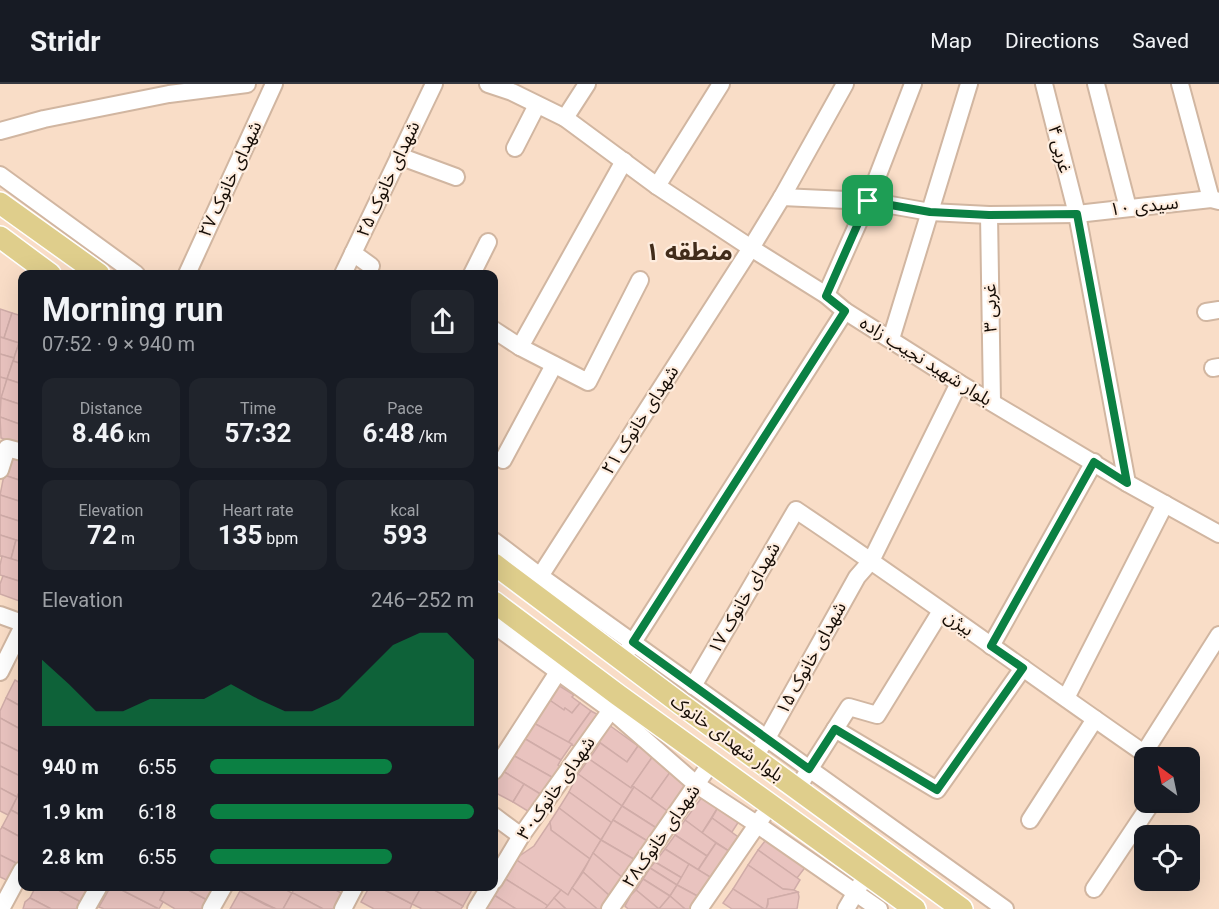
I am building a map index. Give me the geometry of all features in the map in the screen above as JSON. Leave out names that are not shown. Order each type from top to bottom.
[{"type":"main road","points":[[0,203],[93,270]]},
{"type":"main road","points":[[0,237],[45,270]]},
{"type":"main road","name":"بلوار شهدای خانوک","points":[[498,566],[535,584],[621,660],[962,909]]},
{"type":"main road","name":"بلوار شهدای خانوک","points":[[498,605],[614,703],[711,763],[915,909]]},
{"type":"street","points":[[0,131],[44,119],[169,94],[247,84]]},
{"type":"street","name":"شهدای خانوک ۲۷","points":[[189,270],[274,84]]},
{"type":"street","name":"شهدای خانوک ۲۵","points":[[345,270],[434,84]]},
{"type":"street","name":"بلوار شهید نجیب زاده","points":[[488,84],[513,88],[537,105],[565,118],[657,186],[826,296],[845,311],[959,383],[1127,483],[1219,534]]},
{"type":"street","points":[[565,118],[587,84]]},
{"type":"street","points":[[657,186],[721,84]]},
{"type":"street","name":"شهدای خانوک ۲۱","points":[[535,584],[751,248],[845,84]]},
{"type":"street","points":[[826,296],[868,201],[913,84]]},
{"type":"street","points":[[891,339],[969,84]]},
{"type":"street","name":"غربی ۴","points":[[1044,84],[1077,214],[1127,483]]},
{"type":"street","points":[[1096,84],[1128,208]]},
{"type":"street","points":[[1180,84],[1215,200]]},
{"type":"street","points":[[515,148],[537,105]]},
{"type":"street","points":[[399,156],[456,177]]},
{"type":"street","points":[[520,347],[624,161]]},
{"type":"street","points":[[0,175],[131,270]]},
{"type":"street","name":"سیدی ۱۰","points":[[782,197],[868,201],[930,212],[989,215],[1077,214],[1215,200]]},
{"type":"street","name":"غربی ۳","points":[[989,215],[992,402]]},
{"type":"street","points":[[474,270],[488,242]]},
{"type":"street","points":[[353,254],[371,266]]},
{"type":"street","points":[[498,333],[520,347],[588,382],[640,280]]},
{"type":"street","points":[[621,660],[845,311]]},
{"type":"street","points":[[503,460],[554,365]]},
{"type":"street","name":"شهدای خانوک ۱۵","points":[[754,758],[857,577],[871,561],[959,383]]},
{"type":"street","points":[[0,470],[8,448],[18,451]]},
{"type":"street","points":[[991,646],[1094,462]]},
{"type":"street","points":[[1066,698],[1166,504]]},
{"type":"street","name":"بیژن","points":[[796,510],[1135,747]]},
{"type":"street","name":"شهدای خانوک ۱۷","points":[[693,686],[796,510]]},
{"type":"street","points":[[498,545],[535,584],[633,642],[1005,909]]},
{"type":"street","points":[[796,789],[849,707],[877,715],[941,611]]},
{"type":"street","points":[[0,615],[18,622]]},
{"type":"street","points":[[498,628],[558,672],[614,703],[697,785],[879,909]]},
{"type":"street","points":[[1152,747],[1219,635]]},
{"type":"street","points":[[0,672],[18,636]]},
{"type":"street","points":[[835,729],[937,790],[1023,668]]},
{"type":"street","points":[[498,765],[558,672]]},
{"type":"street","name":"شهدای خانوک۳۰","points":[[498,874],[521,836],[614,703]]},
{"type":"street","points":[[1030,820],[1095,719]]},
{"type":"street","name":"شهدای خانوک۲۸","points":[[610,909],[711,763]]},
{"type":"street","points":[[699,909],[771,806]]},
{"type":"street","points":[[1094,889],[1145,813]]},
{"type":"street","points":[[498,819],[521,836]]},
{"type":"street","points":[[846,909],[866,873]]},
{"type":"street","points":[[1,909],[18,877]]},
{"type":"street","points":[[86,909],[96,891]]},
{"type":"street","points":[[211,909],[221,891]]},
{"type":"street","points":[[343,909],[352,891]]},
{"type":"street","points":[[476,909],[487,891]]},
{"type":"building","points":[[0,309],[12,313],[4,338],[0,337]]},
{"type":"building","points":[[12,313],[18,315],[18,343],[4,338]]},
{"type":"building","points":[[0,337],[18,343],[14,358],[0,354]]},
{"type":"building","points":[[18,346],[18,363],[13,361]]},
{"type":"building","points":[[0,354],[14,358],[7,379],[0,377]]},
{"type":"building","points":[[13,361],[18,363],[18,383],[7,379]]},
{"type":"building","points":[[0,377],[7,379],[0,403]]},
{"type":"building","points":[[7,379],[18,383],[18,404],[1,398]]},
{"type":"building","points":[[1,398],[18,404],[18,424],[0,417]]},
{"type":"building","points":[[0,417],[18,424],[18,444],[1,438]]},
{"type":"building","points":[[12,458],[18,460],[18,480],[4,475]]},
{"type":"building","points":[[4,475],[18,480],[18,501],[0,495]]},
{"type":"building","points":[[0,495],[18,501],[18,521],[0,515]]},
{"type":"building","points":[[0,515],[18,521],[18,541],[0,535]]},
{"type":"building","points":[[0,535],[16,540],[11,559],[0,556]]},
{"type":"building","points":[[16,540],[18,541],[18,561],[11,559]]},
{"type":"building","points":[[2,556],[18,561],[18,581],[0,575]]},
{"type":"building","points":[[3,576],[18,581],[18,601],[0,594]]},
{"type":"building","points":[[15,680],[18,682],[18,705],[6,698]]},
{"type":"building","points":[[558,685],[574,695],[572,697],[580,703],[572,713],[548,699]]},
{"type":"building","points":[[6,698],[18,705],[18,728],[0,718],[0,711]]},
{"type":"building","points":[[548,699],[572,713],[580,703],[591,711],[568,743],[532,722]]},
{"type":"building","points":[[591,711],[604,718],[578,748],[568,743]]},
{"type":"building","points":[[0,718],[18,728],[18,751],[0,742]]},
{"type":"building","points":[[532,722],[572,744],[561,760],[522,737]]},
{"type":"building","points":[[609,725],[638,746],[627,762],[598,741]]},
{"type":"building","points":[[522,737],[561,760],[558,765],[564,769],[557,780],[511,754]]},
{"type":"building","points":[[0,742],[18,751],[18,775],[0,766]]},
{"type":"building","points":[[600,743],[627,762],[638,746],[653,756],[631,788],[589,759]]},
{"type":"building","points":[[511,754],[557,780],[542,795],[501,770]]},
{"type":"building","points":[[653,756],[672,770],[651,799],[632,786]]},
{"type":"building","points":[[589,759],[631,788],[634,787],[622,806],[578,774]]},
{"type":"building","points":[[0,766],[18,775],[17,797],[0,788]]},
{"type":"building","points":[[673,768],[690,786],[670,813],[651,799]]},
{"type":"building","points":[[501,770],[524,784],[513,802],[498,794],[498,775]]},
{"type":"building","points":[[578,774],[622,806],[612,823],[569,792]]},
{"type":"building","points":[[524,784],[542,795],[531,813],[513,802]]},
{"type":"building","points":[[634,787],[670,813],[658,829],[622,806]]},
{"type":"building","points":[[0,788],[17,797],[8,815],[0,811]]},
{"type":"building","points":[[569,792],[612,823],[601,840],[559,808]]},
{"type":"building","points":[[705,793],[720,804],[702,833],[685,820]]},
{"type":"building","points":[[18,795],[18,814],[11,810]]},
{"type":"building","points":[[720,804],[741,818],[732,832],[712,818]]},
{"type":"building","points":[[622,806],[658,829],[649,842],[613,820]]},
{"type":"building","points":[[559,808],[601,840],[590,859],[551,830],[550,822]]},
{"type":"building","points":[[11,810],[18,814],[18,836],[2,827]]},
{"type":"building","points":[[712,818],[741,839],[732,853],[702,833]]},
{"type":"building","points":[[613,820],[649,842],[637,861],[601,840]]},
{"type":"building","points":[[685,820],[716,843],[707,856],[675,835]]},
{"type":"building","points":[[550,822],[551,830],[590,859],[568,895],[515,859],[534,846]]},
{"type":"building","points":[[2,827],[18,836],[18,864],[0,855]]},
{"type":"building","points":[[675,835],[707,856],[698,870],[665,849]]},
{"type":"building","points":[[601,840],[637,861],[624,879],[593,853]]},
{"type":"building","points":[[772,840],[807,865],[797,878],[758,850],[765,841]]},
{"type":"building","points":[[716,843],[732,853],[715,880],[698,870]]},
{"type":"building","points":[[665,849],[689,864],[682,878],[655,862]]},
{"type":"building","points":[[758,850],[800,880],[794,890],[783,889],[748,865]]},
{"type":"building","points":[[593,853],[624,879],[611,897],[583,872]]},
{"type":"building","points":[[0,855],[18,864],[17,885],[0,877]]},
{"type":"building","points":[[515,859],[561,890],[548,906],[504,878]]},
{"type":"building","points":[[655,862],[682,878],[677,885],[650,868]]},
{"type":"building","points":[[689,864],[715,880],[703,899],[677,885]]},
{"type":"building","points":[[748,865],[783,889],[798,892],[768,899],[767,907],[764,909],[733,889]]},
{"type":"building","points":[[650,868],[677,885],[670,896],[643,879]]},
{"type":"building","points":[[583,872],[611,897],[603,909],[597,909],[572,888]]},
{"type":"building","points":[[504,878],[548,906],[545,909],[516,909],[494,895]]},
{"type":"building","points":[[643,879],[670,896],[659,909],[636,890]]},
{"type":"building","points":[[677,885],[703,899],[696,909],[685,909],[670,896]]},
{"type":"building","points":[[572,888],[597,909],[566,909],[554,898],[561,890],[568,895]]},
{"type":"building","points":[[733,889],[764,909],[732,909],[723,903]]},
{"type":"building","points":[[636,890],[659,909],[628,909],[625,906]]},
{"type":"building","points":[[34,891],[60,891],[83,903],[80,909],[51,909],[30,898]]},
{"type":"building","points":[[60,891],[89,891],[83,903]]},
{"type":"building","points":[[108,891],[124,891],[159,909],[104,909],[99,907]]},
{"type":"building","points":[[124,891],[164,891],[159,909]]},
{"type":"building","points":[[164,891],[190,891],[211,902],[207,909],[175,909],[160,900]]},
{"type":"building","points":[[190,891],[218,891],[211,902]]},
{"type":"building","points":[[240,891],[288,891],[292,893],[283,909],[276,909]]},
{"type":"building","points":[[240,891],[266,905],[276,909],[230,909]]},
{"type":"building","points":[[293,891],[338,891],[343,894],[334,909],[323,909],[292,893]]},
{"type":"building","points":[[367,891],[387,891],[412,904],[410,909],[374,909],[361,902]]},
{"type":"building","points":[[387,891],[419,891],[412,904]]},
{"type":"building","points":[[419,891],[436,891],[463,906],[461,909],[422,909],[412,904]]},
{"type":"building","points":[[436,891],[471,891],[463,906]]},
{"type":"building","points":[[798,892],[797,909],[766,909],[768,899]]},
{"type":"building","points":[[292,893],[295,894],[323,909],[283,909]]},
{"type":"building","points":[[494,895],[516,909],[484,909]]},
{"type":"building","points":[[670,896],[685,909],[659,909]]},
{"type":"building","points":[[30,898],[51,909],[23,909],[25,902]]},
{"type":"building","points":[[554,898],[566,909],[545,909]]},
{"type":"district","name":"منطقه ۱","points":[[689,252]]},
{"type":"route","points":[[868,201],[930,212],[989,215],[1077,214],[1127,483],[1094,462],[991,646],[1023,668],[937,790],[835,729],[809,769],[633,642],[845,311],[826,296],[868,201]]}]
